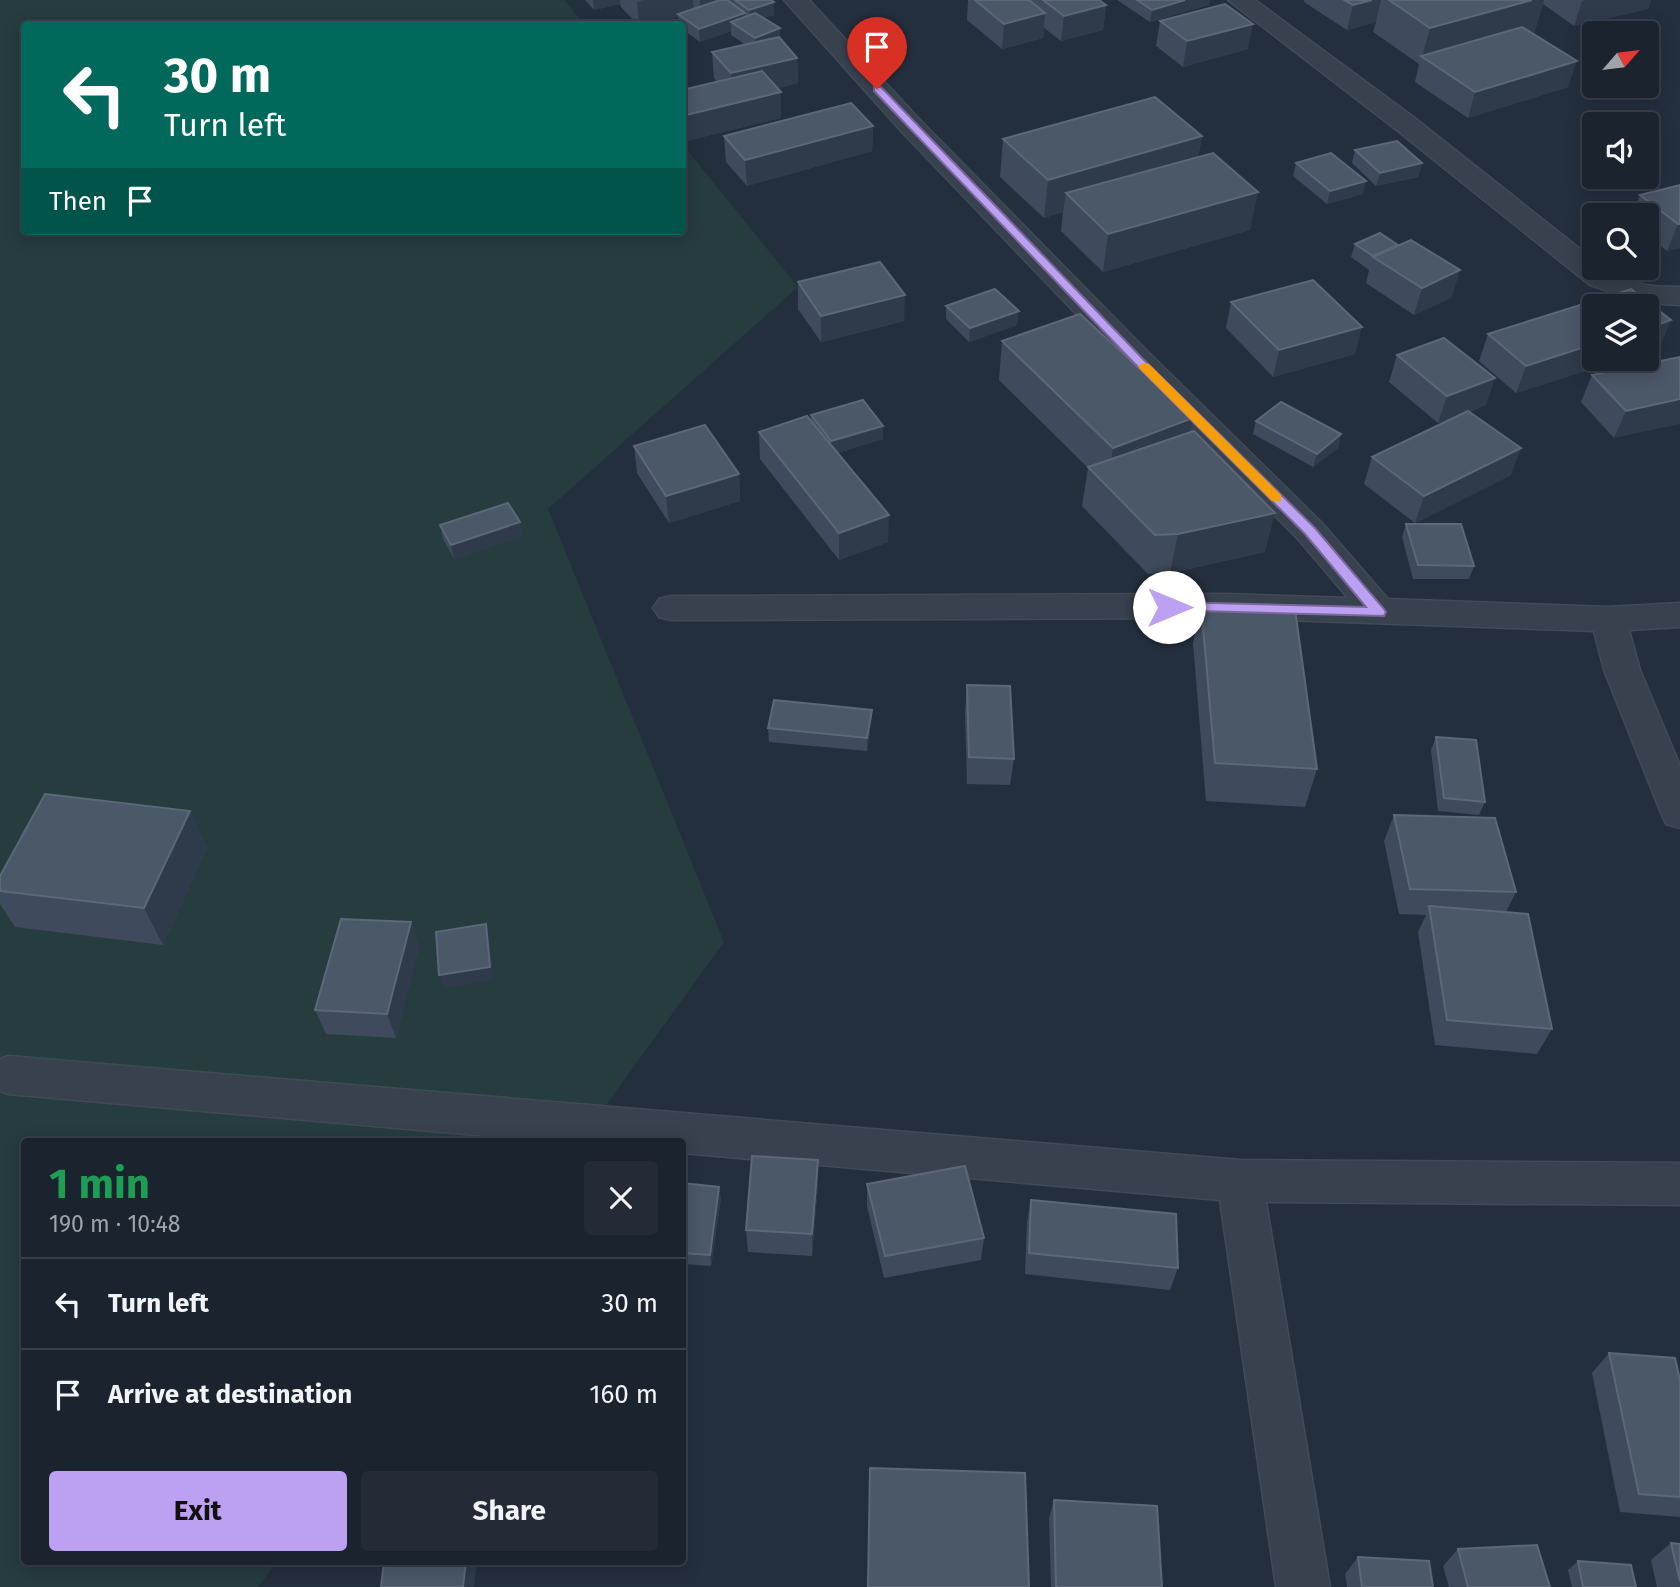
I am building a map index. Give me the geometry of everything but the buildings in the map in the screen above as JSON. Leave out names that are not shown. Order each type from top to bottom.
[{"type":"street","points":[[796,0],[929,144],[1137,359],[1310,531],[1378,612]]},
{"type":"street","points":[[1240,0],[1407,125],[1600,279],[1644,294],[1680,296]]},
{"type":"street","points":[[671,608],[1225,606],[1608,619],[1680,615]]},
{"type":"street","points":[[1608,619],[1622,670],[1680,813]]},
{"type":"street","points":[[8,1075],[1240,1181],[1680,1184]]},
{"type":"street","points":[[1240,1181],[1303,1587]]},
{"type":"green space","points":[[0,0],[564,0],[582,21],[21,21],[21,235],[686,235],[686,149],[798,287],[548,509],[724,942],[582,1138],[21,1138],[21,1565],[274,1565],[258,1587],[0,1587]]},
{"type":"slow traffic","points":[[1144,366],[1277,498]]},
{"type":"route","points":[[877,89],[1137,359],[1310,531],[1378,612],[1225,606],[1169,607]]}]
